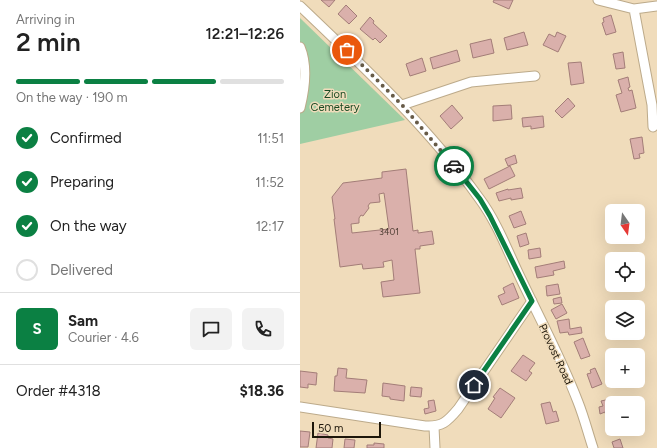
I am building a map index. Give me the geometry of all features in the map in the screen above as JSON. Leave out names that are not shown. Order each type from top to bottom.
[{"type":"street","points":[[598,0],[634,9],[657,6]]},
{"type":"street","name":"Provost Road","points":[[301,8],[402,105],[480,199],[532,301],[578,401],[593,448]]},
{"type":"street","points":[[634,9],[652,105],[653,127]]},
{"type":"street","points":[[300,47],[304,56],[305,77],[300,108]]},
{"type":"street","points":[[402,105],[470,82],[534,76]]},
{"type":"street","points":[[300,408],[434,427],[442,425],[458,409],[532,301]]},
{"type":"street","points":[[434,427],[435,448]]},
{"type":"green space","name":"Zion Cemetery","points":[[300,18],[405,120],[300,144]]},
{"type":"building","points":[[321,0],[335,0],[329,7]]},
{"type":"building","points":[[494,0],[513,0],[509,9],[493,2]]},
{"type":"building","points":[[346,5],[357,16],[349,24],[338,14]]},
{"type":"building","points":[[611,15],[616,32],[606,35],[602,23],[604,22],[603,18]]},
{"type":"building","points":[[370,17],[374,21],[373,23],[387,36],[380,43],[375,38],[373,40],[360,29]]},
{"type":"building","points":[[524,32],[528,45],[507,50],[504,38]]},
{"type":"building","points":[[557,32],[566,36],[558,52],[543,45],[549,34],[555,37]]},
{"type":"building","points":[[491,39],[494,53],[473,58],[470,44]]},
{"type":"building","points":[[457,50],[460,61],[433,69],[430,58]]},
{"type":"building","points":[[623,52],[625,68],[616,69],[613,54]]},
{"type":"building","points":[[422,58],[426,71],[410,76],[406,64]]},
{"type":"building","points":[[581,62],[584,83],[571,85],[568,63]]},
{"type":"building","points":[[628,77],[630,87],[628,88],[629,91],[632,90],[636,108],[621,112],[616,95],[622,93],[618,80]]},
{"type":"building","points":[[568,98],[575,106],[562,118],[555,111]]},
{"type":"building","points":[[452,105],[463,118],[451,129],[440,116]]},
{"type":"building","points":[[511,105],[512,119],[493,121],[493,106]]},
{"type":"building","points":[[543,116],[544,127],[531,129],[531,126],[523,127],[522,118]]},
{"type":"building","points":[[642,137],[644,153],[639,154],[640,158],[634,159],[630,139]]},
{"type":"building","points":[[515,155],[517,163],[508,166],[505,159]]},
{"type":"building","points":[[510,166],[515,176],[489,189],[484,179]]},
{"type":"building","points":[[406,169],[413,231],[418,230],[418,233],[432,231],[434,244],[420,246],[420,249],[415,249],[420,293],[383,297],[381,282],[394,280],[392,260],[383,262],[384,267],[363,269],[362,264],[340,267],[332,197],[343,183],[382,178],[382,172]],"holes":[[[384,193],[389,229],[352,233],[351,224],[359,223],[359,218],[361,215],[363,216],[369,208],[368,206],[370,203],[380,202],[379,194]]]},
{"type":"building","points":[[521,188],[523,198],[511,200],[511,198],[499,201],[496,193],[508,189]]},
{"type":"building","points":[[521,211],[526,224],[514,228],[509,216]]},
{"type":"building","points":[[526,233],[529,244],[520,247],[517,236]]},
{"type":"building","points":[[540,248],[541,257],[529,259],[528,250]]},
{"type":"building","points":[[564,261],[565,268],[553,271],[554,275],[537,278],[535,267]]},
{"type":"building","points":[[513,283],[519,298],[502,305],[498,296],[505,293],[503,288]]},
{"type":"building","points":[[558,284],[560,294],[547,296],[546,286]]},
{"type":"building","points":[[561,297],[562,303],[554,304],[553,299]]},
{"type":"building","points":[[562,304],[567,313],[556,319],[551,310]]},
{"type":"building","points":[[569,319],[570,329],[581,327],[582,333],[569,335],[568,332],[560,333],[557,321]]},
{"type":"building","points":[[583,338],[590,356],[581,359],[574,342]]},
{"type":"building","points":[[523,355],[535,363],[529,371],[532,373],[526,381],[511,371]]},
{"type":"building","points":[[338,368],[347,369],[346,378],[367,380],[365,393],[334,391],[335,376],[337,376]]},
{"type":"building","points":[[595,368],[602,384],[592,388],[587,374],[591,373],[590,370]]},
{"type":"building","points":[[300,371],[317,373],[316,385],[308,384],[308,388],[300,387]]},
{"type":"building","points":[[383,383],[405,386],[404,401],[382,396]]},
{"type":"building","points":[[411,387],[422,388],[421,397],[410,396]]},
{"type":"building","points":[[500,388],[515,398],[501,418],[488,409],[495,398],[493,397]]},
{"type":"building","points":[[434,400],[436,411],[425,414],[424,409],[429,408],[428,401]]},
{"type":"building","points":[[605,400],[605,412],[600,414],[599,407],[603,406],[601,401]]},
{"type":"building","points":[[550,402],[553,412],[556,411],[559,421],[546,424],[541,404]]},
{"type":"building","points":[[300,431],[310,432],[308,447],[300,447]]},
{"type":"building","points":[[318,433],[328,435],[328,438],[333,439],[332,448],[316,448]]},
{"type":"building","points":[[345,439],[355,440],[354,448],[344,448]]},
{"type":"building","points":[[620,439],[623,448],[614,448],[612,442]]},
{"type":"building","points":[[374,443],[384,444],[384,448],[367,448],[367,445],[374,445]]},
{"type":"way so far","points":[[347,50],[402,105],[454,166]]},
{"type":"route","points":[[454,166],[480,199],[490,216],[532,301],[474,385]]}]
